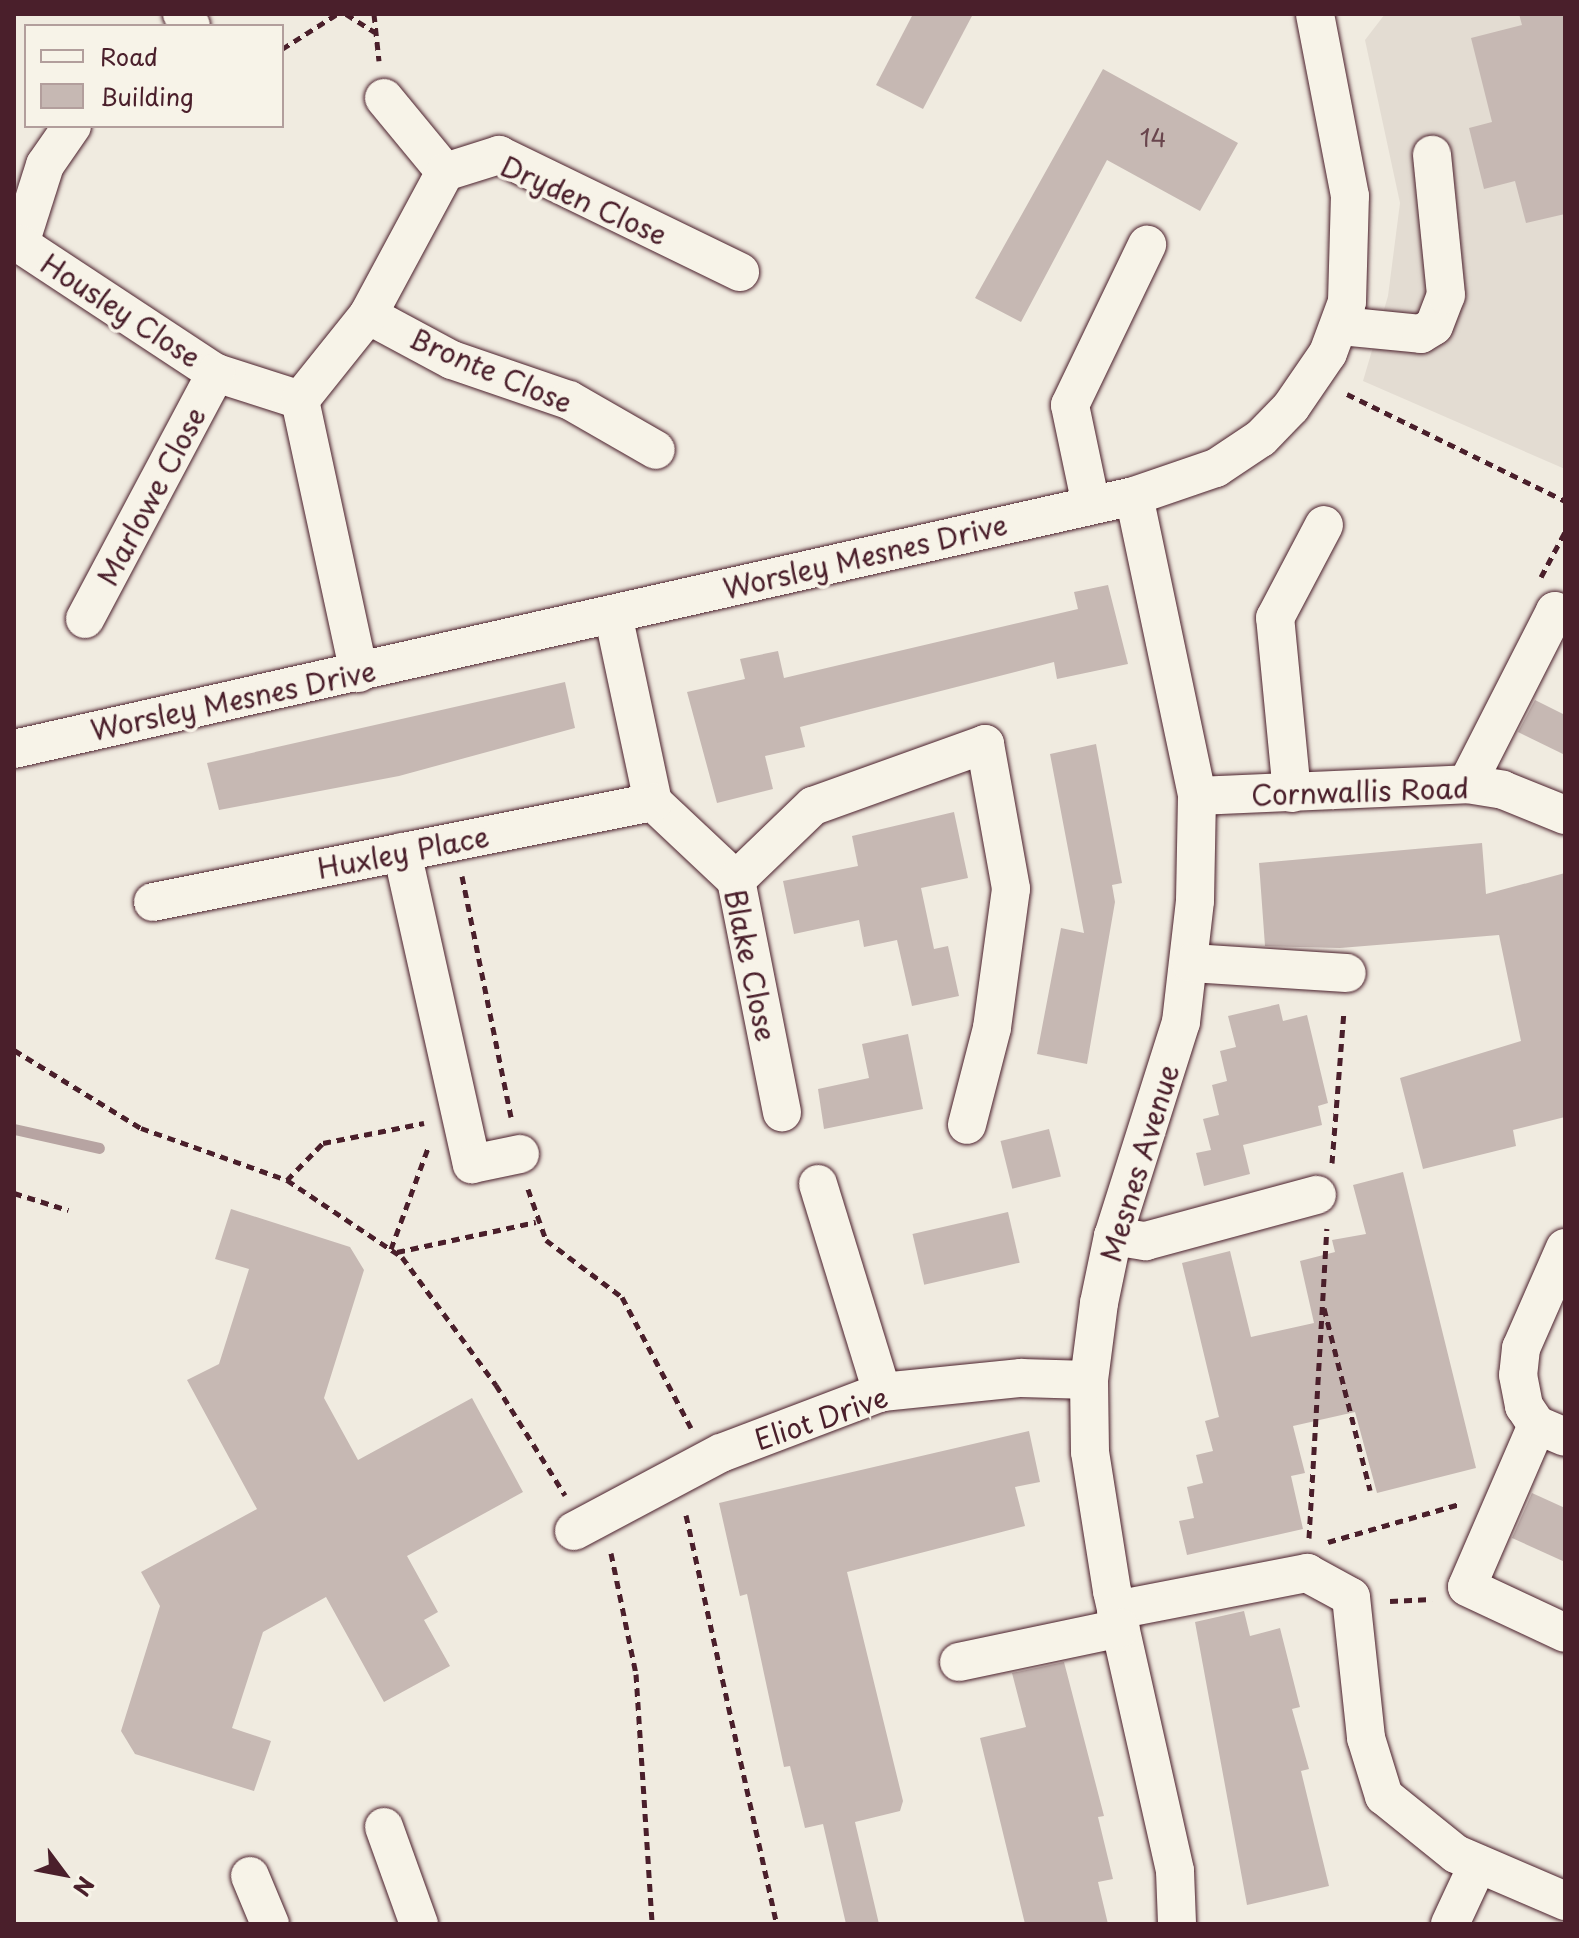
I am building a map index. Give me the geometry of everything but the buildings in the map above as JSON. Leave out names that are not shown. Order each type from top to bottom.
[{"type":"street","name":"Worsley Mesnes Drive","points":[[14,749],[1134,496],[1216,468],[1261,438],[1314,376],[1341,326],[1352,277],[1351,211],[1315,14]]},
{"type":"street","points":[[359,673],[300,400],[368,315],[445,172],[384,98]]},
{"type":"street","name":"Housley Close","points":[[71,128],[45,165],[17,243],[216,373],[300,400]]},
{"type":"street","name":"Dryden Close","points":[[445,172],[499,155],[740,272]]},
{"type":"street","points":[[1341,326],[1421,334],[1434,326],[1446,295],[1432,155]]},
{"type":"street","points":[[1091,505],[1070,405],[1147,245]]},
{"type":"street","name":"Bronte Close","points":[[368,315],[452,360],[569,400],[656,450]]},
{"type":"street","name":"Marlowe Close","points":[[85,619],[216,373]]},
{"type":"street","name":"Mesnes Avenue","points":[[1134,496],[1197,796],[1191,963],[1168,1073],[1113,1236],[1089,1380],[1095,1493],[1118,1619],[1175,1871],[1177,1924]]},
{"type":"street","points":[[1292,793],[1275,618],[1324,525]]},
{"type":"street","points":[[1467,784],[1555,611],[1565,616]]},
{"type":"street","points":[[613,614],[653,802]]},
{"type":"street","points":[[736,880],[813,806],[985,744],[1011,889],[992,1028],[967,1125]]},
{"type":"street","name":"Cornwallis Road","points":[[1197,796],[1467,784],[1503,790],[1565,815]]},
{"type":"street","name":"Huxley Place","points":[[153,902],[653,802]]},
{"type":"street","name":"Blake Close","points":[[653,802],[736,880],[782,1113]]},
{"type":"street","points":[[402,852],[449,1118],[472,1164],[520,1154]]},
{"type":"street","points":[[1191,963],[1347,973]]},
{"type":"street","points":[[818,1184],[882,1392]]},
{"type":"street","points":[[1113,1236],[1146,1241],[1325,1199]]},
{"type":"street","points":[[1565,1248],[1521,1348],[1518,1375],[1524,1406],[1551,1431],[1512,1481],[1467,1587],[1565,1633]]},
{"type":"street","name":"Eliot Drive","points":[[586,1525],[721,1453],[882,1392],[1021,1378],[1089,1380]]},
{"type":"street","points":[[959,1662],[1307,1573],[1351,1597],[1366,1738],[1384,1796],[1456,1854],[1565,1901]]},
{"type":"street","points":[[384,1827],[419,1924]]},
{"type":"street","points":[[1450,1924],[1478,1864]]},
{"type":"street","points":[[250,1876],[270,1924]]},
{"type":"path","points":[[284,48],[337,14]]},
{"type":"path","points":[[346,14],[375,32]]},
{"type":"path","points":[[374,14],[384,98]]},
{"type":"path","points":[[1314,376],[1565,501]]},
{"type":"path","points":[[1347,973],[1325,1199],[1308,1549],[1359,1529],[1443,1511],[1512,1481]]},
{"type":"path","points":[[14,1050],[141,1128],[287,1180],[394,1251],[496,1385],[586,1525],[636,1674],[652,1924]]},
{"type":"path","points":[[287,1180],[323,1143],[449,1118]]},
{"type":"path","points":[[394,1251],[449,1118]]},
{"type":"path","points":[[14,1193],[68,1210]]},
{"type":"path","points":[[394,1251],[536,1222]]},
{"type":"path","points":[[1322,1302],[1370,1490]]},
{"type":"path","points":[[677,1477],[777,1924]]},
{"type":"path","points":[[1351,1597],[1409,1602],[1467,1587]]},
{"type":"shaded area","points":[[1385,14],[1565,14],[1565,469],[1363,381],[1388,296],[1400,203],[1365,40]]},
{"type":"waterway","points":[[14,1129],[99,1148]]}]
